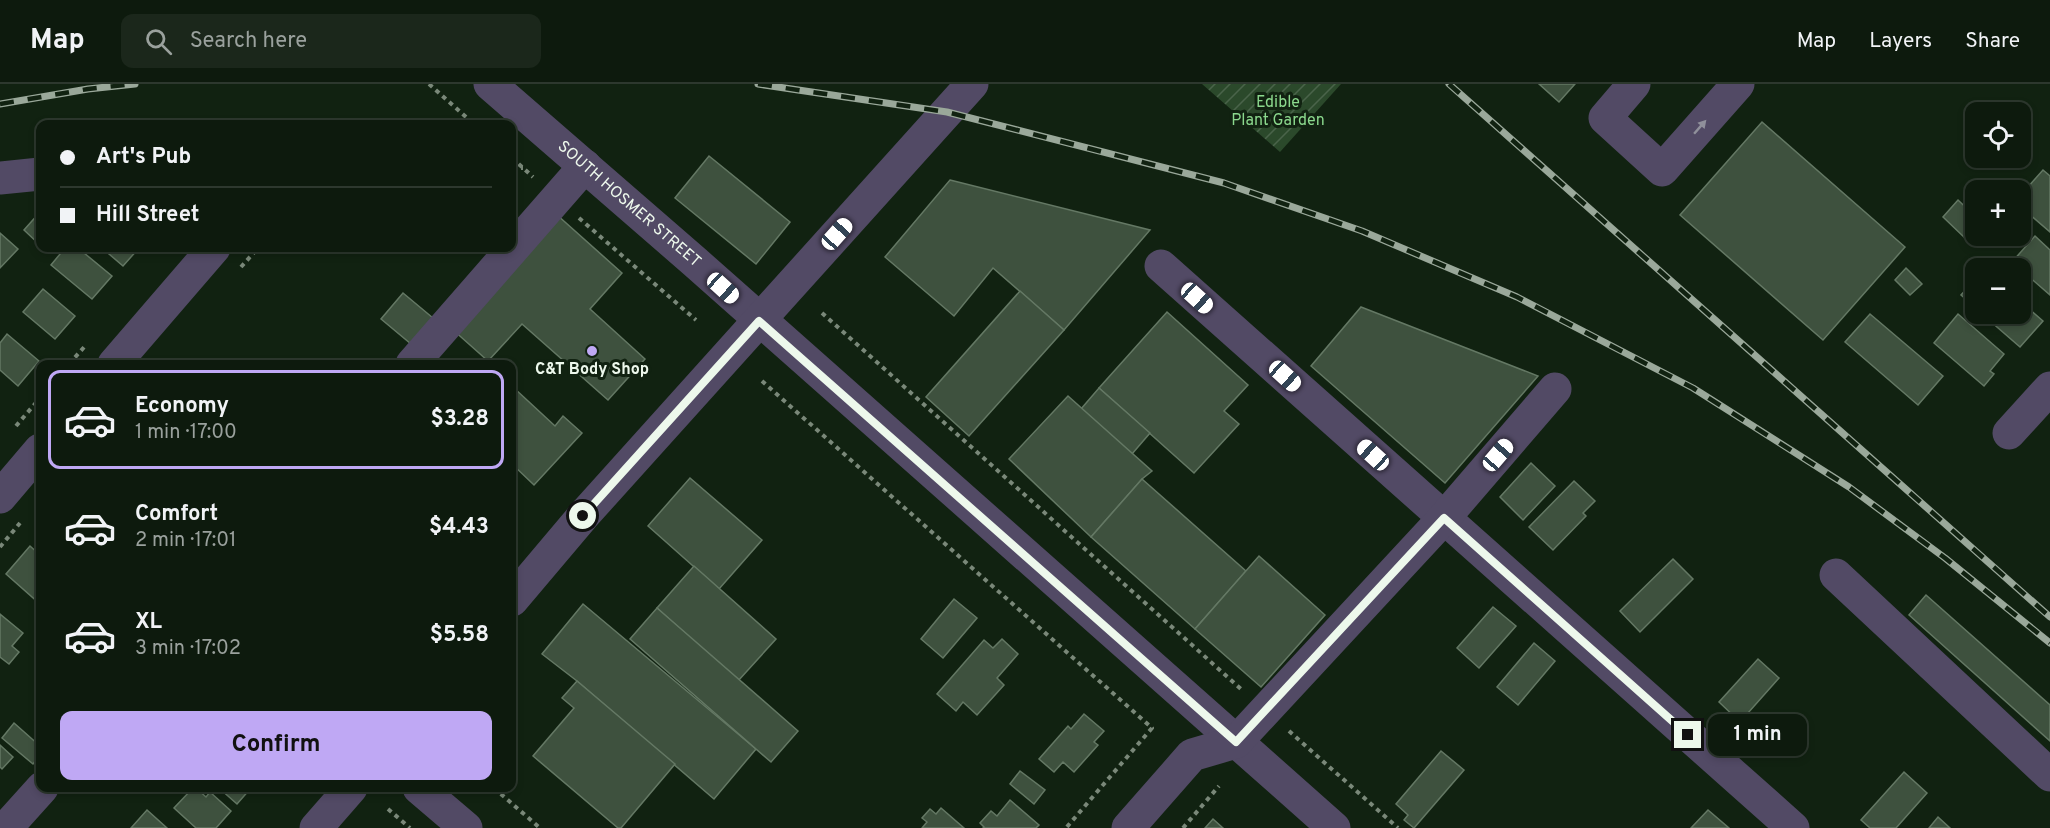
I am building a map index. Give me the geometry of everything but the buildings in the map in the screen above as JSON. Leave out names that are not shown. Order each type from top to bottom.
[{"type":"street","name":"SOUTH HOSMER STREET","points":[[490,84],[525,131],[585,166],[1334,828]]},
{"type":"street","points":[[1634,84],[1605,117],[1662,170],[1738,84]]},
{"type":"street","points":[[516,595],[583,516],[968,85]]},
{"type":"street","points":[[516,245],[585,166]]},
{"type":"street","points":[[0,178],[36,174]]},
{"type":"street","points":[[117,360],[211,252]]},
{"type":"street","points":[[415,360],[510,252]]},
{"type":"street","points":[[1161,266],[1793,828]]},
{"type":"street","points":[[2009,434],[2050,388]]},
{"type":"street","points":[[1128,828],[1192,755],[1236,742],[1444,518],[1555,389]]},
{"type":"street","points":[[0,497],[36,455]]},
{"type":"street","points":[[1836,575],[2050,776]]},
{"type":"street","points":[[6,828],[38,792]]},
{"type":"street","points":[[316,828],[348,792]]},
{"type":"street","points":[[424,792],[466,828]]},
{"type":"path","points":[[429,84],[470,120]]},
{"type":"path","points":[[516,162],[696,320]]},
{"type":"path","points":[[516,168],[523,168]]},
{"type":"path","points":[[822,313],[1244,691]]},
{"type":"path","points":[[762,381],[1152,728],[1066,828]]},
{"type":"path","points":[[14,429],[36,403]]},
{"type":"path","points":[[1287,728],[1398,828]]},
{"type":"path","points":[[1183,828],[1219,786]]},
{"type":"path","points":[[499,792],[540,828]]},
{"type":"path","points":[[388,809],[410,828]]},
{"type":"green space","name":"Edible Plant Garden","points":[[1202,84],[1341,84],[1280,152]]},
{"type":"railway","points":[[0,104],[88,89],[135,84]]},
{"type":"railway","points":[[758,84],[947,112],[1224,183],[1362,231],[1517,297],[1693,388],[1849,487],[1945,558],[2050,643]]},
{"type":"railway","points":[[1449,84],[2050,617]]},
{"type":"place","name":"C&T Body Shop","points":[[592,351]]},
{"type":"route","points":[[583,516],[759,321],[1236,742],[1444,518],[1688,735]]}]
